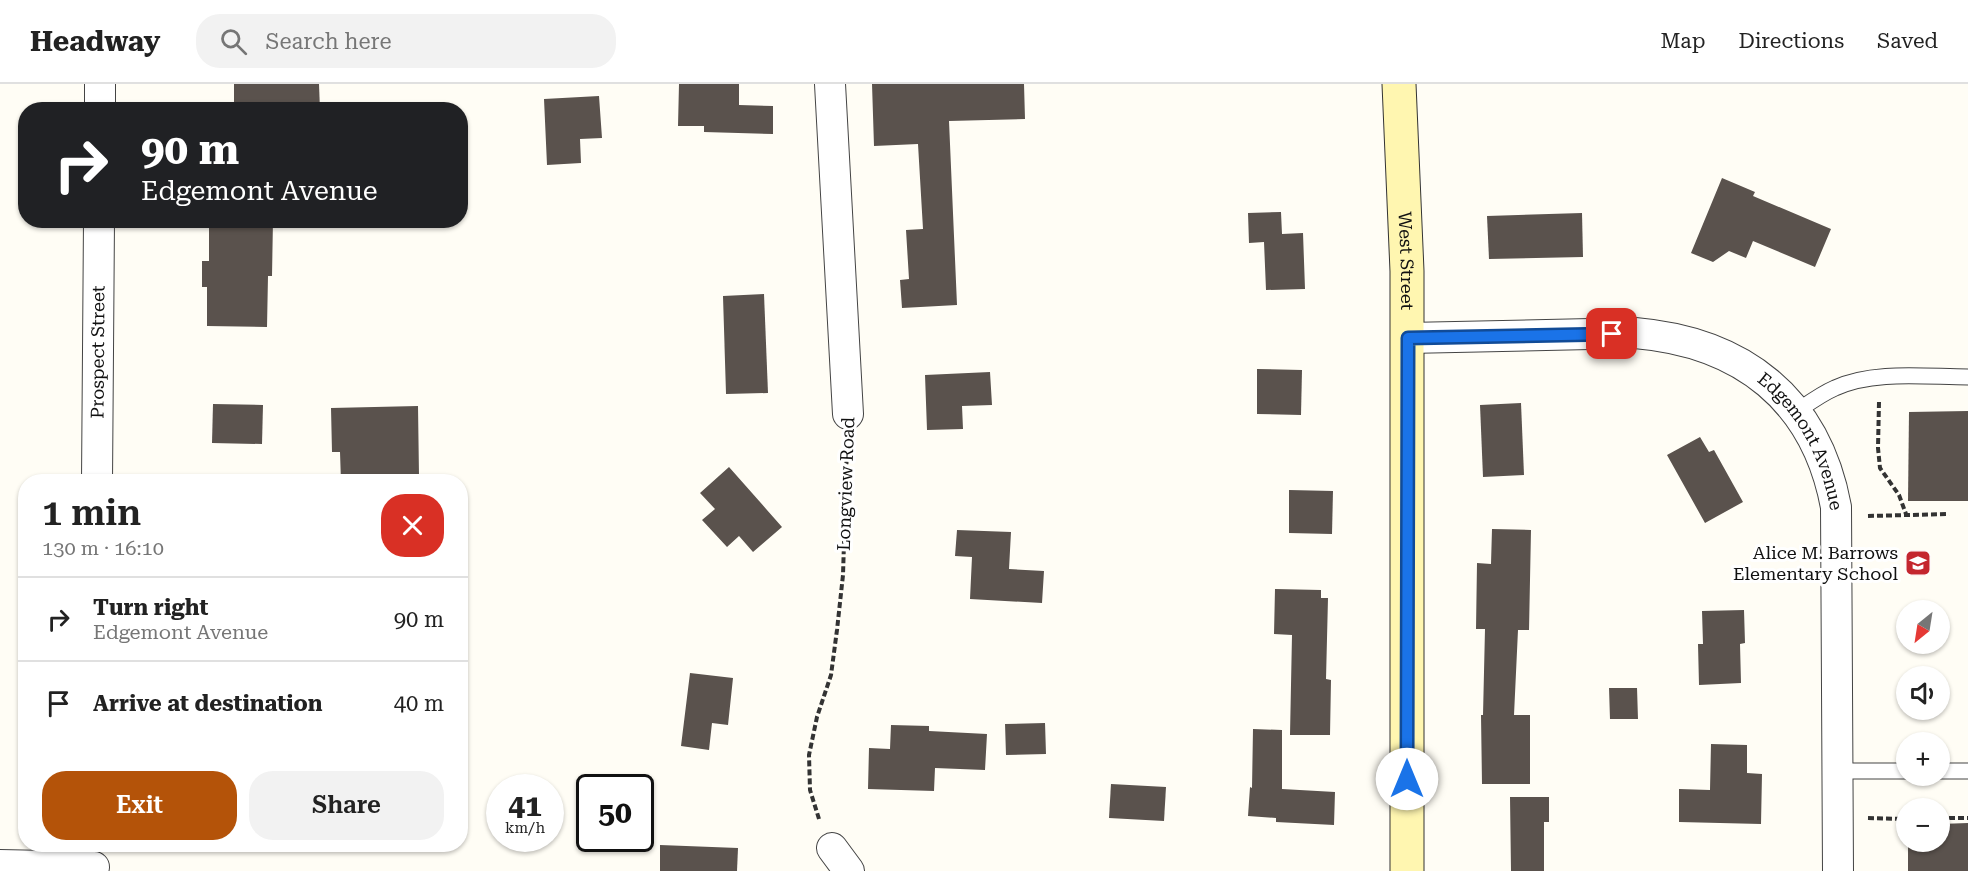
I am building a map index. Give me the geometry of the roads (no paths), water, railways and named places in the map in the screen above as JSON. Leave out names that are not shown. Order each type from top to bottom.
[{"type":"main road","name":"West Street","points":[[1399,84],[1408,338],[1407,871]]},
{"type":"street","points":[[100,84],[100,102]]},
{"type":"street","name":"Longview Road","points":[[830,84],[848,414]]},
{"type":"street","name":"Prospect Street","points":[[97,474],[99,228]]},
{"type":"street","name":"Edgemont Avenue","points":[[1408,338],[1635,333],[1662,336],[1691,342],[1740,362],[1779,393],[1797,412],[1821,454],[1831,482],[1836,507],[1838,871]]},
{"type":"street","points":[[0,865],[94,861]]},
{"type":"lane","points":[[1797,412],[1837,387],[1858,380],[1880,377],[1968,377]]},
{"type":"lane","points":[[1837,771],[1896,771]]},
{"type":"lane","points":[[1950,771],[1968,771]]},
{"type":"place","name":"Alice M. Barrows Elementary School","points":[[1918,563]]}]
